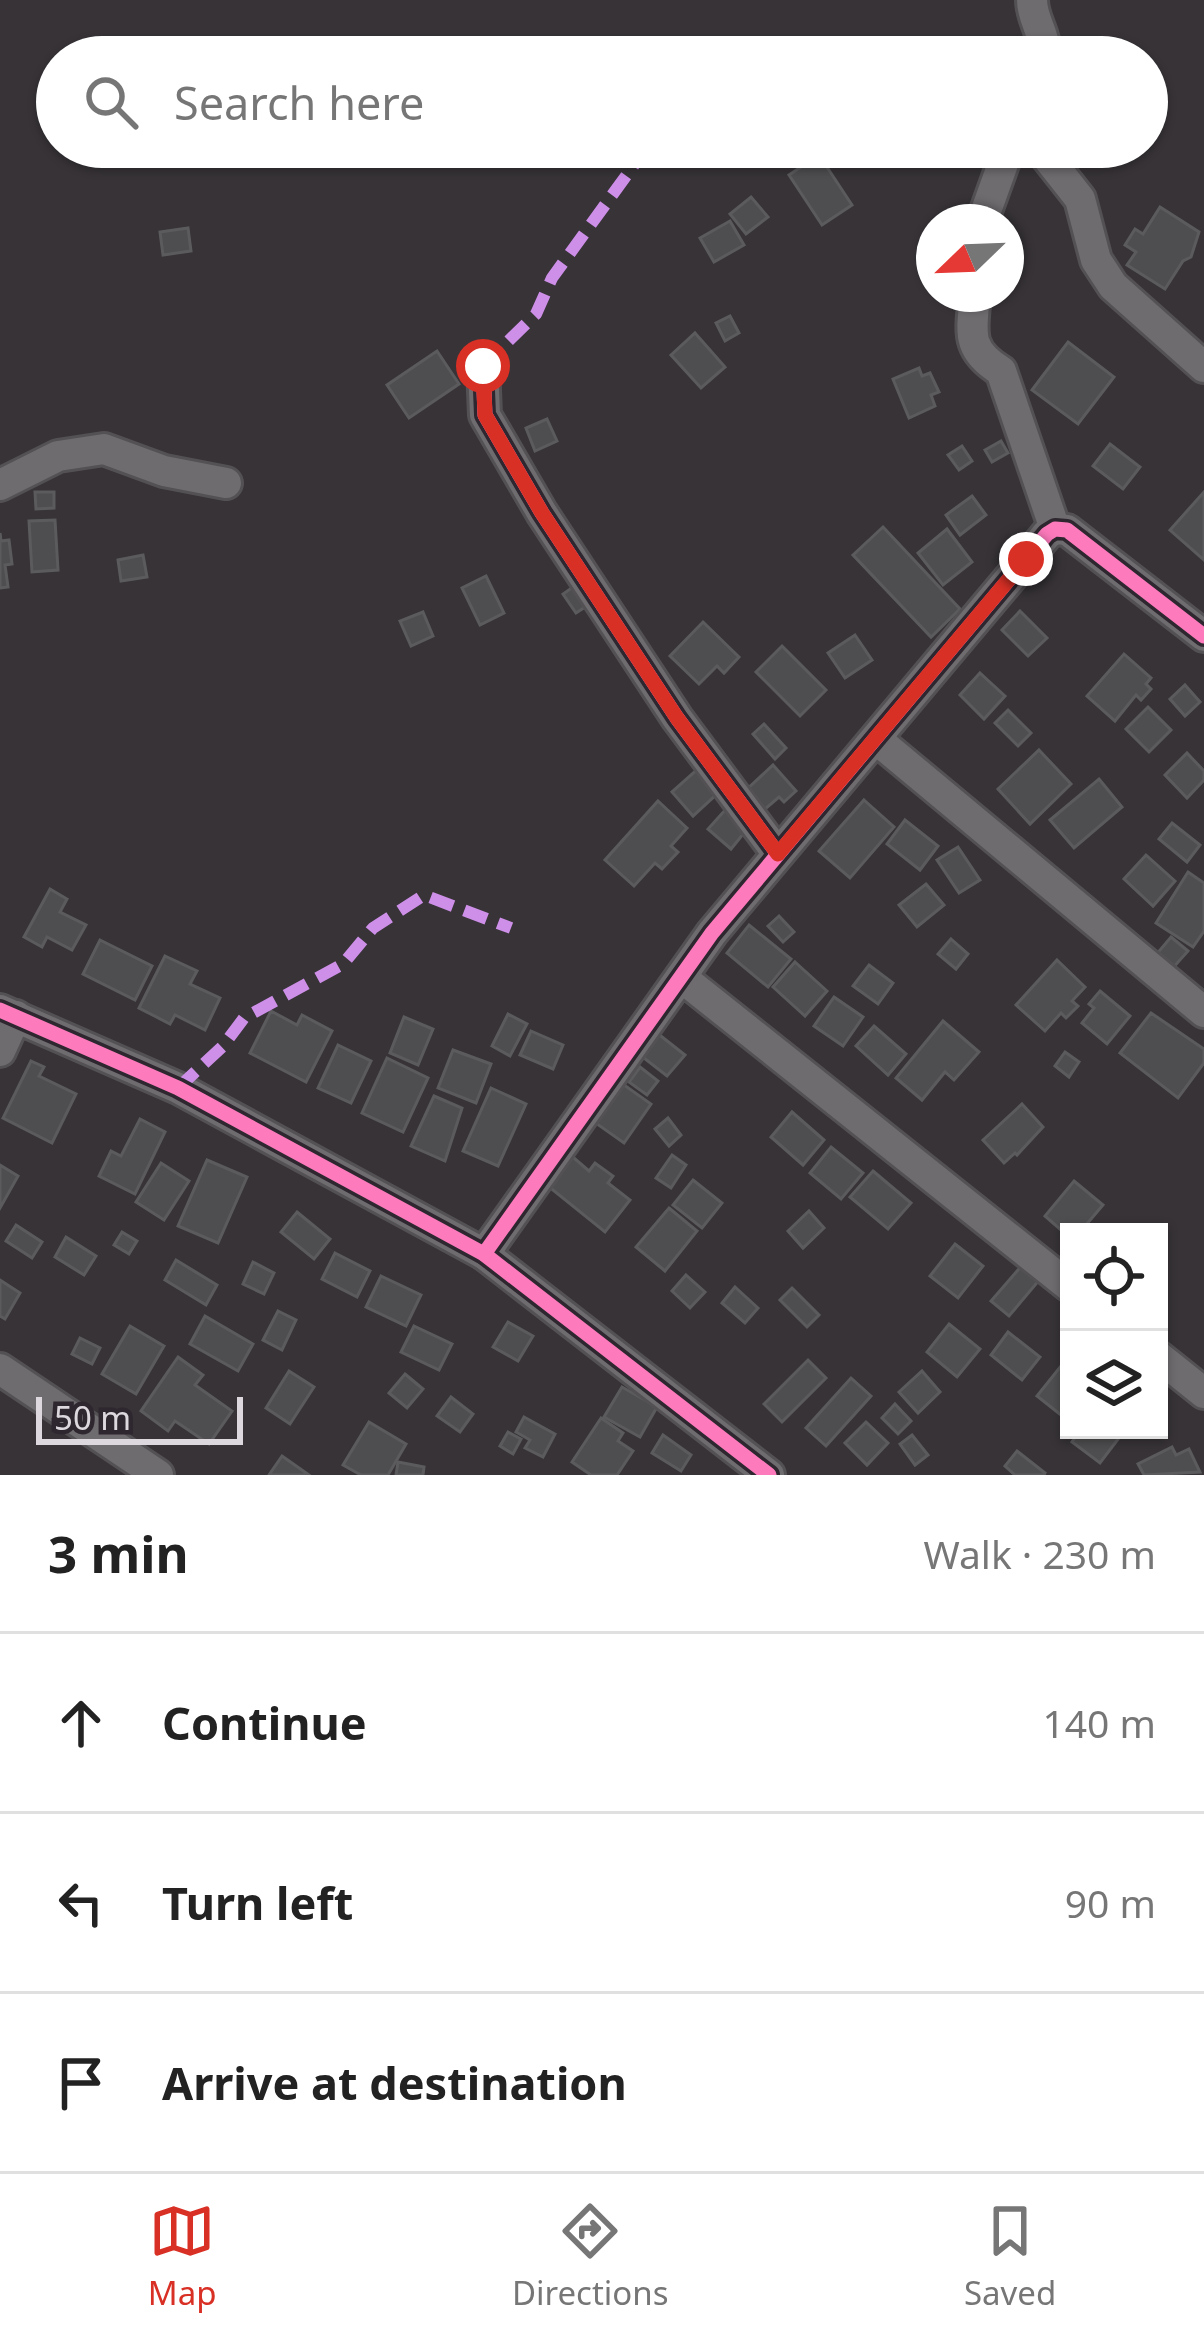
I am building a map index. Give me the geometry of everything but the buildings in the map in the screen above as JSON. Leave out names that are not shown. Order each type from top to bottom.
[{"type":"street","points":[[1032,0],[1044,36]]},
{"type":"street","points":[[989,204],[1002,168]]},
{"type":"street","points":[[1056,168],[1080,199],[1096,260],[1113,286],[1204,367]]},
{"type":"street","points":[[974,312],[972,338],[982,360],[1000,371],[1055,529]]},
{"type":"street","points":[[483,366],[485,415],[542,513],[677,718],[778,854]]},
{"type":"street","points":[[0,485],[58,456],[104,449],[164,471],[226,483]]},
{"type":"street","points":[[1055,529],[1067,530],[1204,636]]},
{"type":"street","points":[[484,1254],[681,977],[778,854],[1055,529]]},
{"type":"street","points":[[876,739],[1204,1012]]},
{"type":"street","points":[[681,977],[1060,1279]]},
{"type":"street","points":[[0,1051],[8,1013],[178,1088],[484,1254],[769,1475]]},
{"type":"street","points":[[1168,1365],[1204,1393]]},
{"type":"street","points":[[0,1369],[158,1475]]},
{"type":"marked path","points":[[483,366],[536,314],[552,278],[632,168]]},
{"type":"marked path","points":[[178,1088],[223,1046],[244,1018],[343,964],[373,928],[424,895],[511,928]]},
{"type":"cycle path","points":[[483,366],[485,415],[542,513],[677,718],[778,854]]},
{"type":"cycle path","points":[[484,1254],[712,933],[1047,534],[1067,530],[1204,636]]},
{"type":"cycle path","points":[[0,1010],[178,1088],[484,1254],[769,1475]]},
{"type":"route","points":[[483,366],[485,415],[542,513],[677,718],[778,854],[1026,559]]}]
